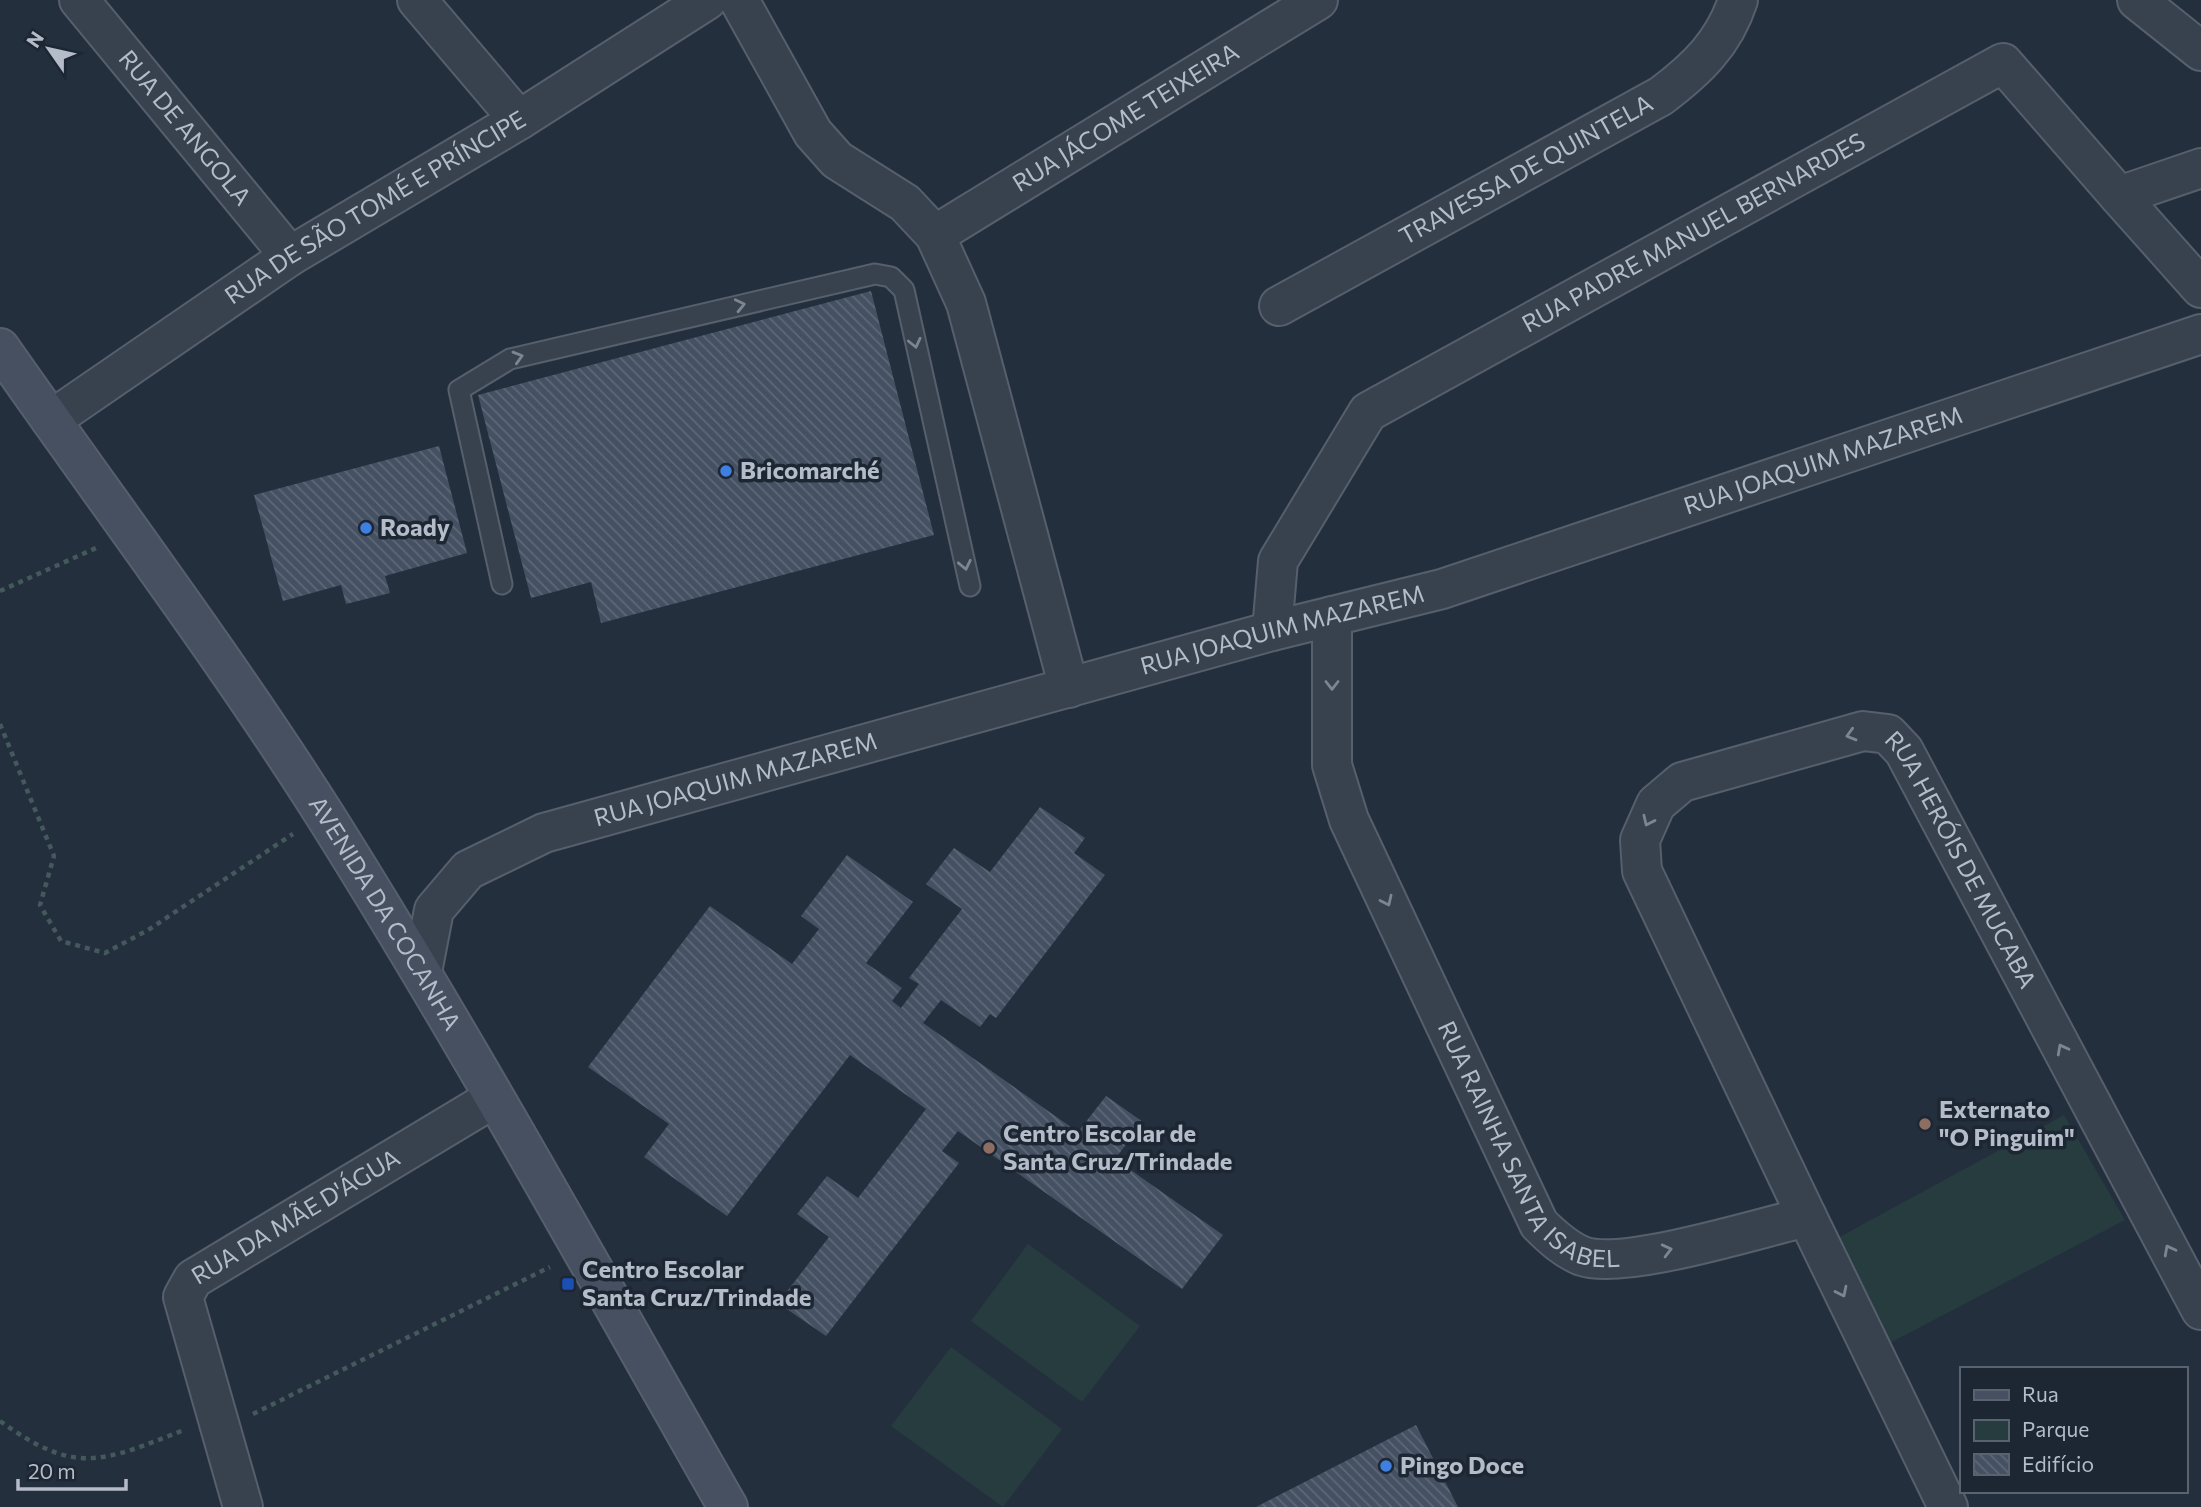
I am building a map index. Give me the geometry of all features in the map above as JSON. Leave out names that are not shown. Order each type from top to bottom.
[{"type":"street","name":"RUA DE ANGOLA","points":[[79,0],[290,256]]},
{"type":"street","points":[[417,0],[519,120]]},
{"type":"street","name":"RUA DE SÃO TOMÉ E PRÍNCIPE","points":[[51,420],[290,256],[519,120],[707,0]]},
{"type":"street","points":[[739,0],[813,133],[837,160],[905,203],[935,235],[965,303],[1069,688]]},
{"type":"street","name":"RUA JÁCOME TEIXEIRA","points":[[935,235],[1318,0]]},
{"type":"street","name":"TRAVESSA DE QUINTELA","points":[[1279,306],[1661,96],[1701,65],[1730,25],[1738,0]]},
{"type":"street","points":[[2137,0],[2201,51]]},
{"type":"street","name":"RUA PADRE MANUEL BERNARDES","points":[[1272,631],[1278,561],[1368,412],[2004,63],[2119,196]]},
{"type":"street","points":[[2201,168],[2119,196],[2201,288]]},
{"type":"street","name":"RUA JOAQUIM MAZAREM","points":[[422,972],[434,910],[468,870],[544,833],[1272,631],[1442,589],[2201,334]]},
{"type":"street","name":"AVENIDA DA COCANHA","points":[[0,348],[132,532],[323,813],[422,972],[728,1507]]},
{"type":"street","name":"RUA RAINHA SANTA ISABEL","points":[[1332,616],[1332,765],[1349,820],[1539,1224],[1558,1242],[1583,1256],[1627,1260],[1807,1217]]},
{"type":"street","name":"RUA HERÓIS DE MUCABA","points":[[1807,1217],[1643,871],[1640,839],[1656,804],[1682,782],[1863,731],[1888,734],[1910,763],[2201,1310]]},
{"type":"street","name":"RUA DA MÃE D'ÁGUA","points":[[243,1507],[183,1297],[193,1279],[494,1098]]},
{"type":"street","points":[[1807,1217],[1948,1507]]},
{"type":"lane","points":[[502,584],[459,390],[510,359],[875,274],[891,277],[904,290],[970,586]]},
{"type":"path","points":[[0,591],[132,532]]},
{"type":"path","points":[[0,724],[54,856],[40,905],[61,941],[105,953],[148,930],[323,813]]},
{"type":"path","points":[[0,1421],[34,1446],[61,1456],[117,1456],[219,1423],[582,1252]]},
{"type":"green space","points":[[2064,1115],[2125,1220],[1886,1345],[1834,1240]]},
{"type":"green space","points":[[1028,1244],[1140,1326],[1082,1402],[971,1321]]},
{"type":"green space","points":[[951,1347],[1062,1429],[1003,1507],[891,1426]]},
{"type":"building","points":[[871,291],[934,535],[601,623],[591,582],[531,598],[478,395]]},
{"type":"building","points":[[439,446],[467,553],[385,576],[390,593],[346,604],[341,585],[283,601],[254,495]]},
{"type":"building","points":[[1040,807],[1085,838],[1074,853],[1105,875],[996,1018],[990,1014],[980,1027],[941,1000],[923,1023],[1078,1132],[1106,1096],[1143,1122],[1115,1159],[1223,1235],[1182,1289],[958,1131],[942,1151],[959,1163],[826,1336],[778,1303],[829,1237],[797,1214],[827,1176],[858,1198],[926,1109],[850,1055],[727,1216],[644,1157],[669,1124],[588,1067],[710,906],[792,964],[819,929],[801,916],[847,855],[913,902],[866,963],[902,988],[892,1001],[901,1008],[919,984],[909,978],[962,909],[926,884],[954,848],[990,872]]},
{"type":"building","name":"Pingo Doce","points":[[1416,1425],[1458,1507],[1256,1507]]},
{"type":"place","name":"Bricomarché","points":[[726,471]]},
{"type":"place","name":"Roady","points":[[366,528]]},
{"type":"place","name":"Externato \"O Pinguim\"","points":[[1925,1124]]},
{"type":"place","name":"Centro Escolar de Santa Cruz/Trindade","points":[[989,1148]]},
{"type":"place","name":"Centro Escolar Santa Cruz/Trindade","points":[[568,1284]]},
{"type":"place","name":"Pingo Doce","points":[[1386,1466]]}]
